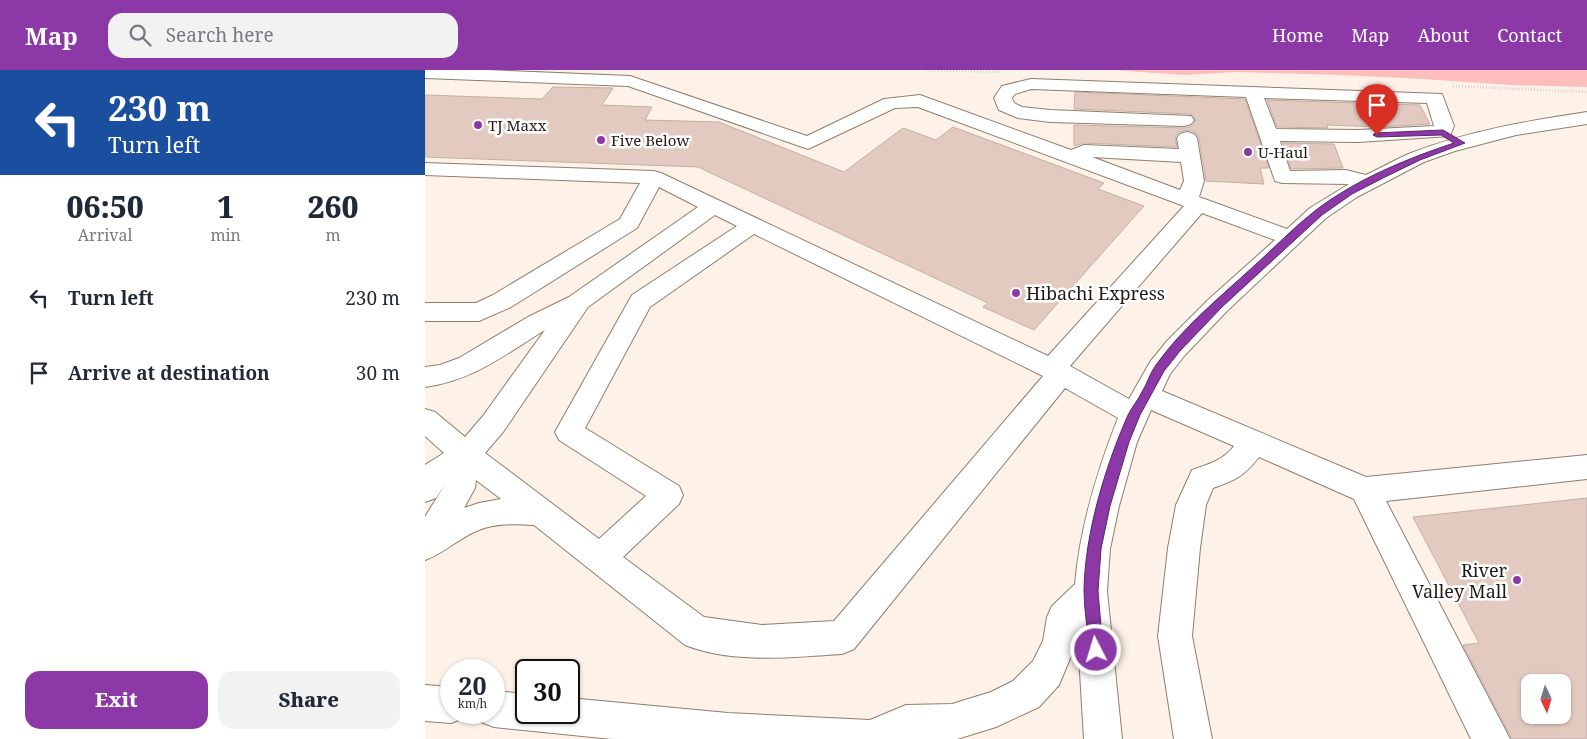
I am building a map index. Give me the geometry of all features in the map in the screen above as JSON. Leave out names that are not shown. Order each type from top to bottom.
[{"type":"street","points":[[425,73],[630,81],[807,143],[891,103],[919,101],[1290,238]]},
{"type":"street","points":[[1184,120],[1050,116],[1018,112],[1006,106],[1003,98],[1008,90],[1031,84],[1435,98],[1444,126],[1452,138]]},
{"type":"street","points":[[425,420],[466,455],[697,633],[762,642],[842,637],[1192,202],[1194,181],[1178,89]]},
{"type":"street","points":[[1253,91],[1282,177],[1346,176],[1367,182]]},
{"type":"street","points":[[1268,135],[1452,138],[1587,118]]},
{"type":"street","points":[[1103,739],[1091,591],[1094,549],[1103,506],[1123,442],[1159,369],[1176,348],[1218,304],[1318,213],[1349,192],[1452,138]]},
{"type":"street","points":[[1073,158],[1084,151],[1190,156]]},
{"type":"street","points":[[425,169],[654,177],[1056,372],[1140,405],[1255,442],[1365,490],[1587,467]]},
{"type":"street","points":[[425,312],[479,312],[502,301],[629,223],[654,177]]},
{"type":"street","points":[[425,377],[473,364],[533,325],[579,301],[713,206]]},
{"type":"street","points":[[600,558],[668,496],[569,432],[641,301],[753,226]]},
{"type":"street","points":[[425,489],[437,472],[466,455],[493,424],[579,301]]},
{"type":"street","points":[[1193,739],[1175,636],[1184,548],[1191,505],[1202,478],[1227,471],[1237,464],[1255,442]]},
{"type":"street","points":[[425,545],[460,488],[466,455]]},
{"type":"street","points":[[1365,490],[1491,739]]},
{"type":"street","points":[[425,545],[457,524],[486,513],[511,510],[540,512]]},
{"type":"street","points":[[505,711],[728,732],[876,738],[906,723],[952,722],[996,709],[1025,694],[1046,673],[1060,643],[1064,618],[1091,591]]},
{"type":"street","points":[[425,703],[440,704]]},
{"type":"shaded area","points":[[1113,70],[1587,70],[1587,87],[1511,85],[1342,75],[1235,72],[1184,75]]},
{"type":"building","points":[[553,87],[613,88],[602,105],[652,107],[645,120],[719,122],[844,172],[903,128],[936,140],[953,127],[1104,183],[1098,189],[1144,206],[1034,330],[983,307],[988,303],[698,167],[425,157],[425,95],[542,99]]},
{"type":"building","points":[[1075,92],[1245,99],[1269,168],[1260,168],[1264,184],[1206,181],[1199,138],[1195,132],[1188,130],[1179,132],[1175,137],[1177,147],[1084,143],[1074,146],[1074,125],[1184,128],[1192,126],[1196,120],[1191,114],[1074,109]]},
{"type":"building","points":[[1267,100],[1420,105],[1430,124],[1380,127],[1327,125],[1328,128],[1277,127]]},
{"type":"building","points":[[1283,143],[1334,144],[1343,168],[1291,169]]},
{"type":"building","name":"River Valley Mall","points":[[1587,498],[1587,739],[1512,739],[1463,645],[1479,643],[1413,517]]},
{"type":"place","name":"TJ Maxx","points":[[478,125]]},
{"type":"place","name":"Five Below","points":[[601,140]]},
{"type":"place","name":"U-Haul","points":[[1248,152]]},
{"type":"place","name":"Hibachi Express","points":[[1016,293]]},
{"type":"place","name":"River Valley Mall","points":[[1517,580]]},
{"type":"route","points":[[1096,650],[1091,591],[1094,549],[1103,506],[1134,414],[1146,396],[1159,369],[1176,348],[1218,304],[1318,213],[1349,192],[1382,175],[1417,158],[1461,143],[1443,132],[1377,135]]}]
